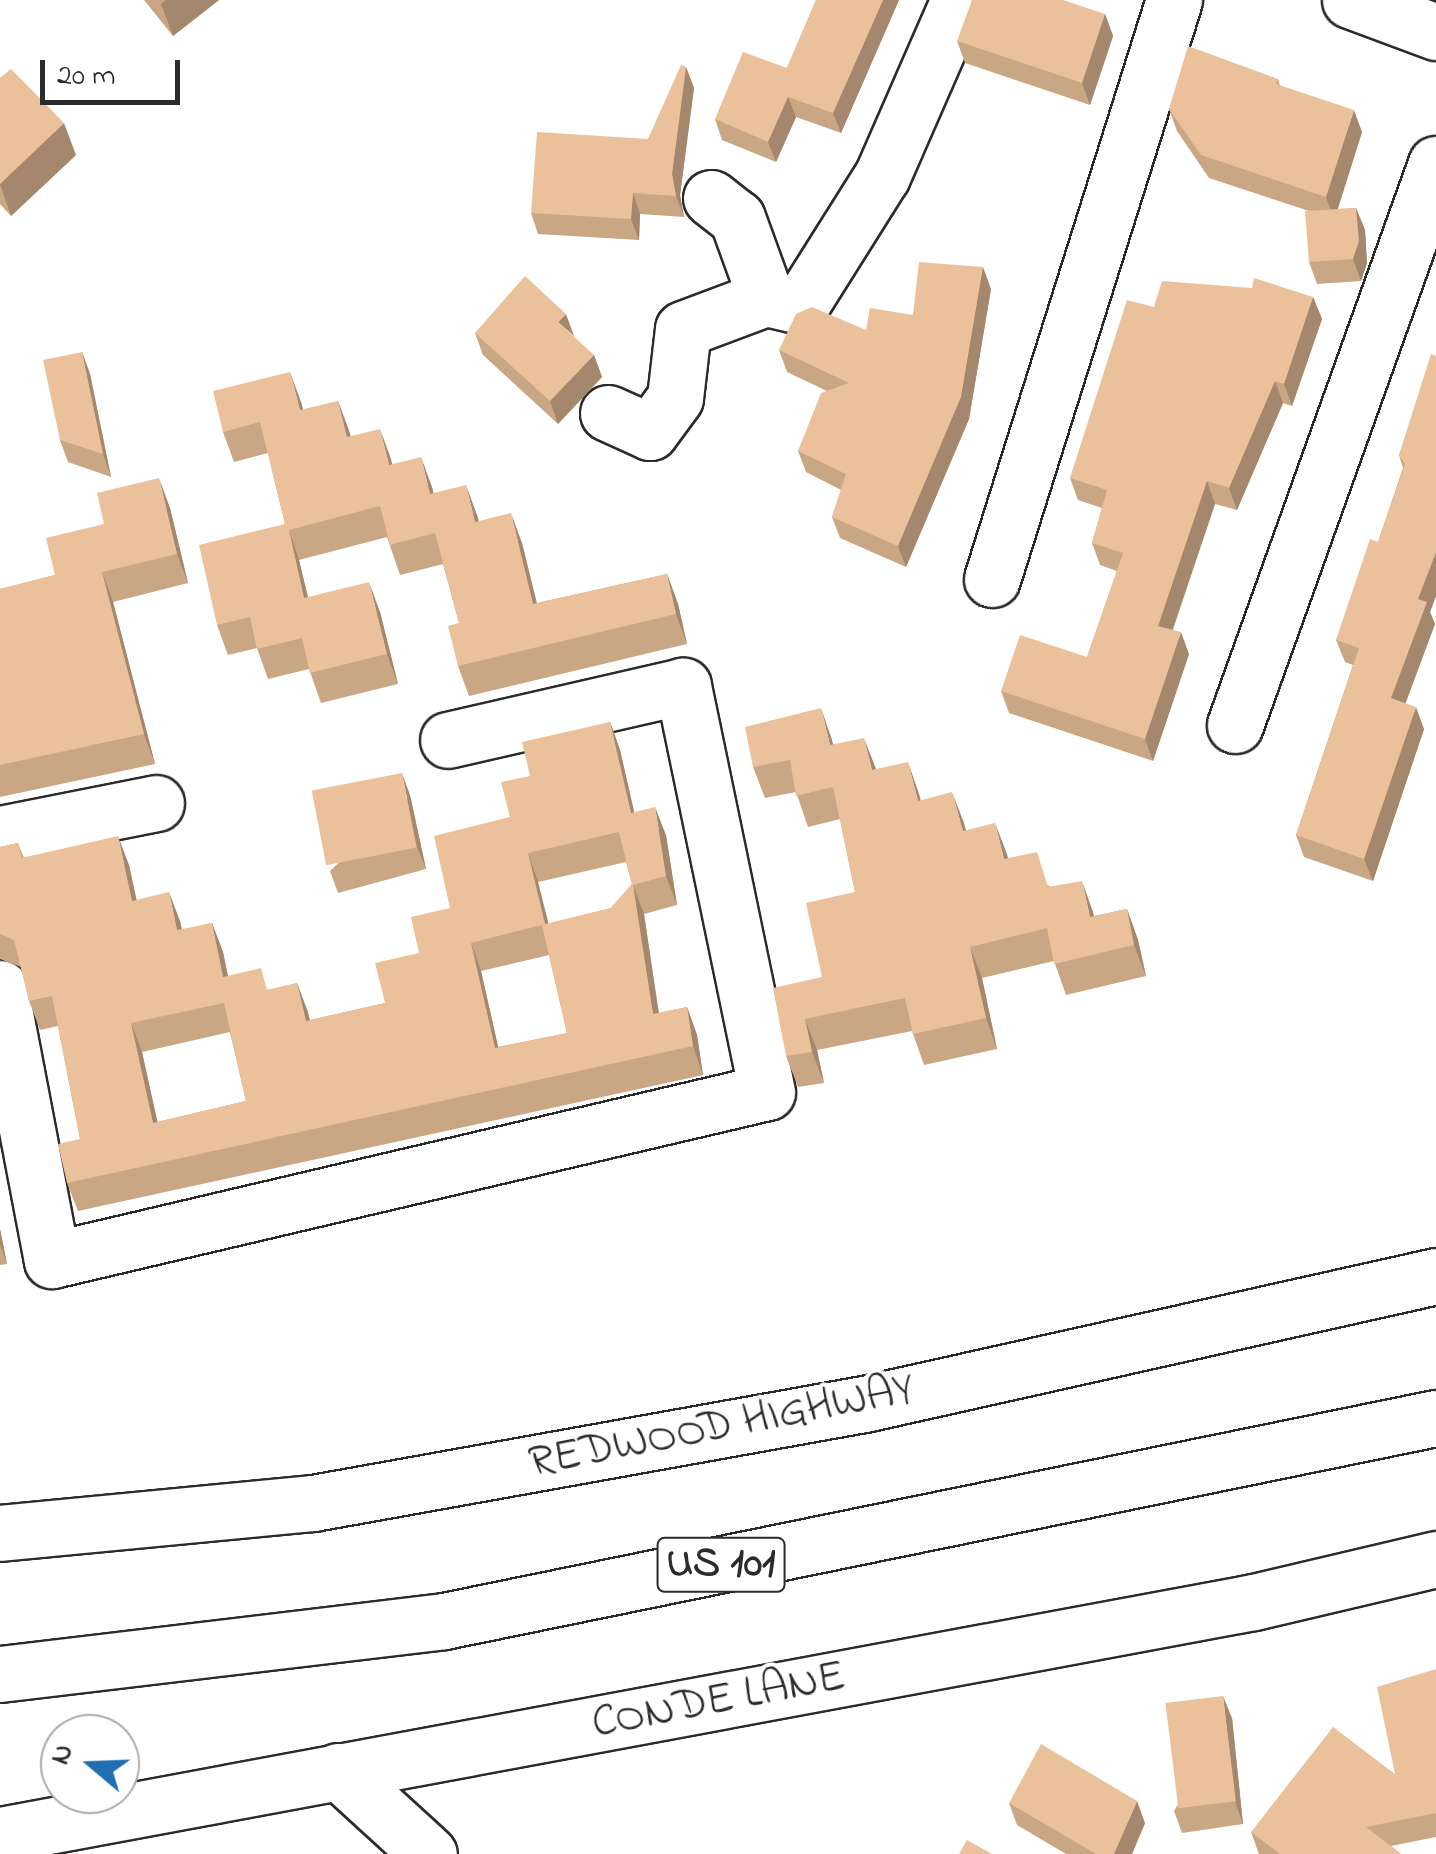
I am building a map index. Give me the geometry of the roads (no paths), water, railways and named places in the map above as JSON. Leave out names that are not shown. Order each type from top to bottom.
[{"type":"main road","points":[[608,414],[650,432],[676,398],[684,329],[766,298],[800,306],[882,176],[958,0]]},
{"type":"main road","points":[[992,579],[1174,0]]},
{"type":"main road","points":[[1350,0],[1436,32]]},
{"type":"main road","points":[[1235,724],[1436,164]]},
{"type":"main road","points":[[710,198],[738,218],[766,298]]},
{"type":"main road","points":[[0,988],[52,1260],[767,1092],[683,686],[448,740]]},
{"type":"main road","points":[[0,834],[156,803]]},
{"type":"main road","name":"REDWOOD HIGHWAY","points":[[0,1533],[313,1503],[864,1404],[1436,1276]]},
{"type":"main road","name":"US 101","points":[[0,1674],[444,1620],[1436,1418]]},
{"type":"main road","points":[[0,1519],[169,1516]]},
{"type":"main road","name":"CONDE LANE","points":[[0,1835],[1254,1602],[1436,1559]]},
{"type":"main road","points":[[0,1689],[202,1652]]},
{"type":"main road","points":[[338,1771],[429,1854]]}]
